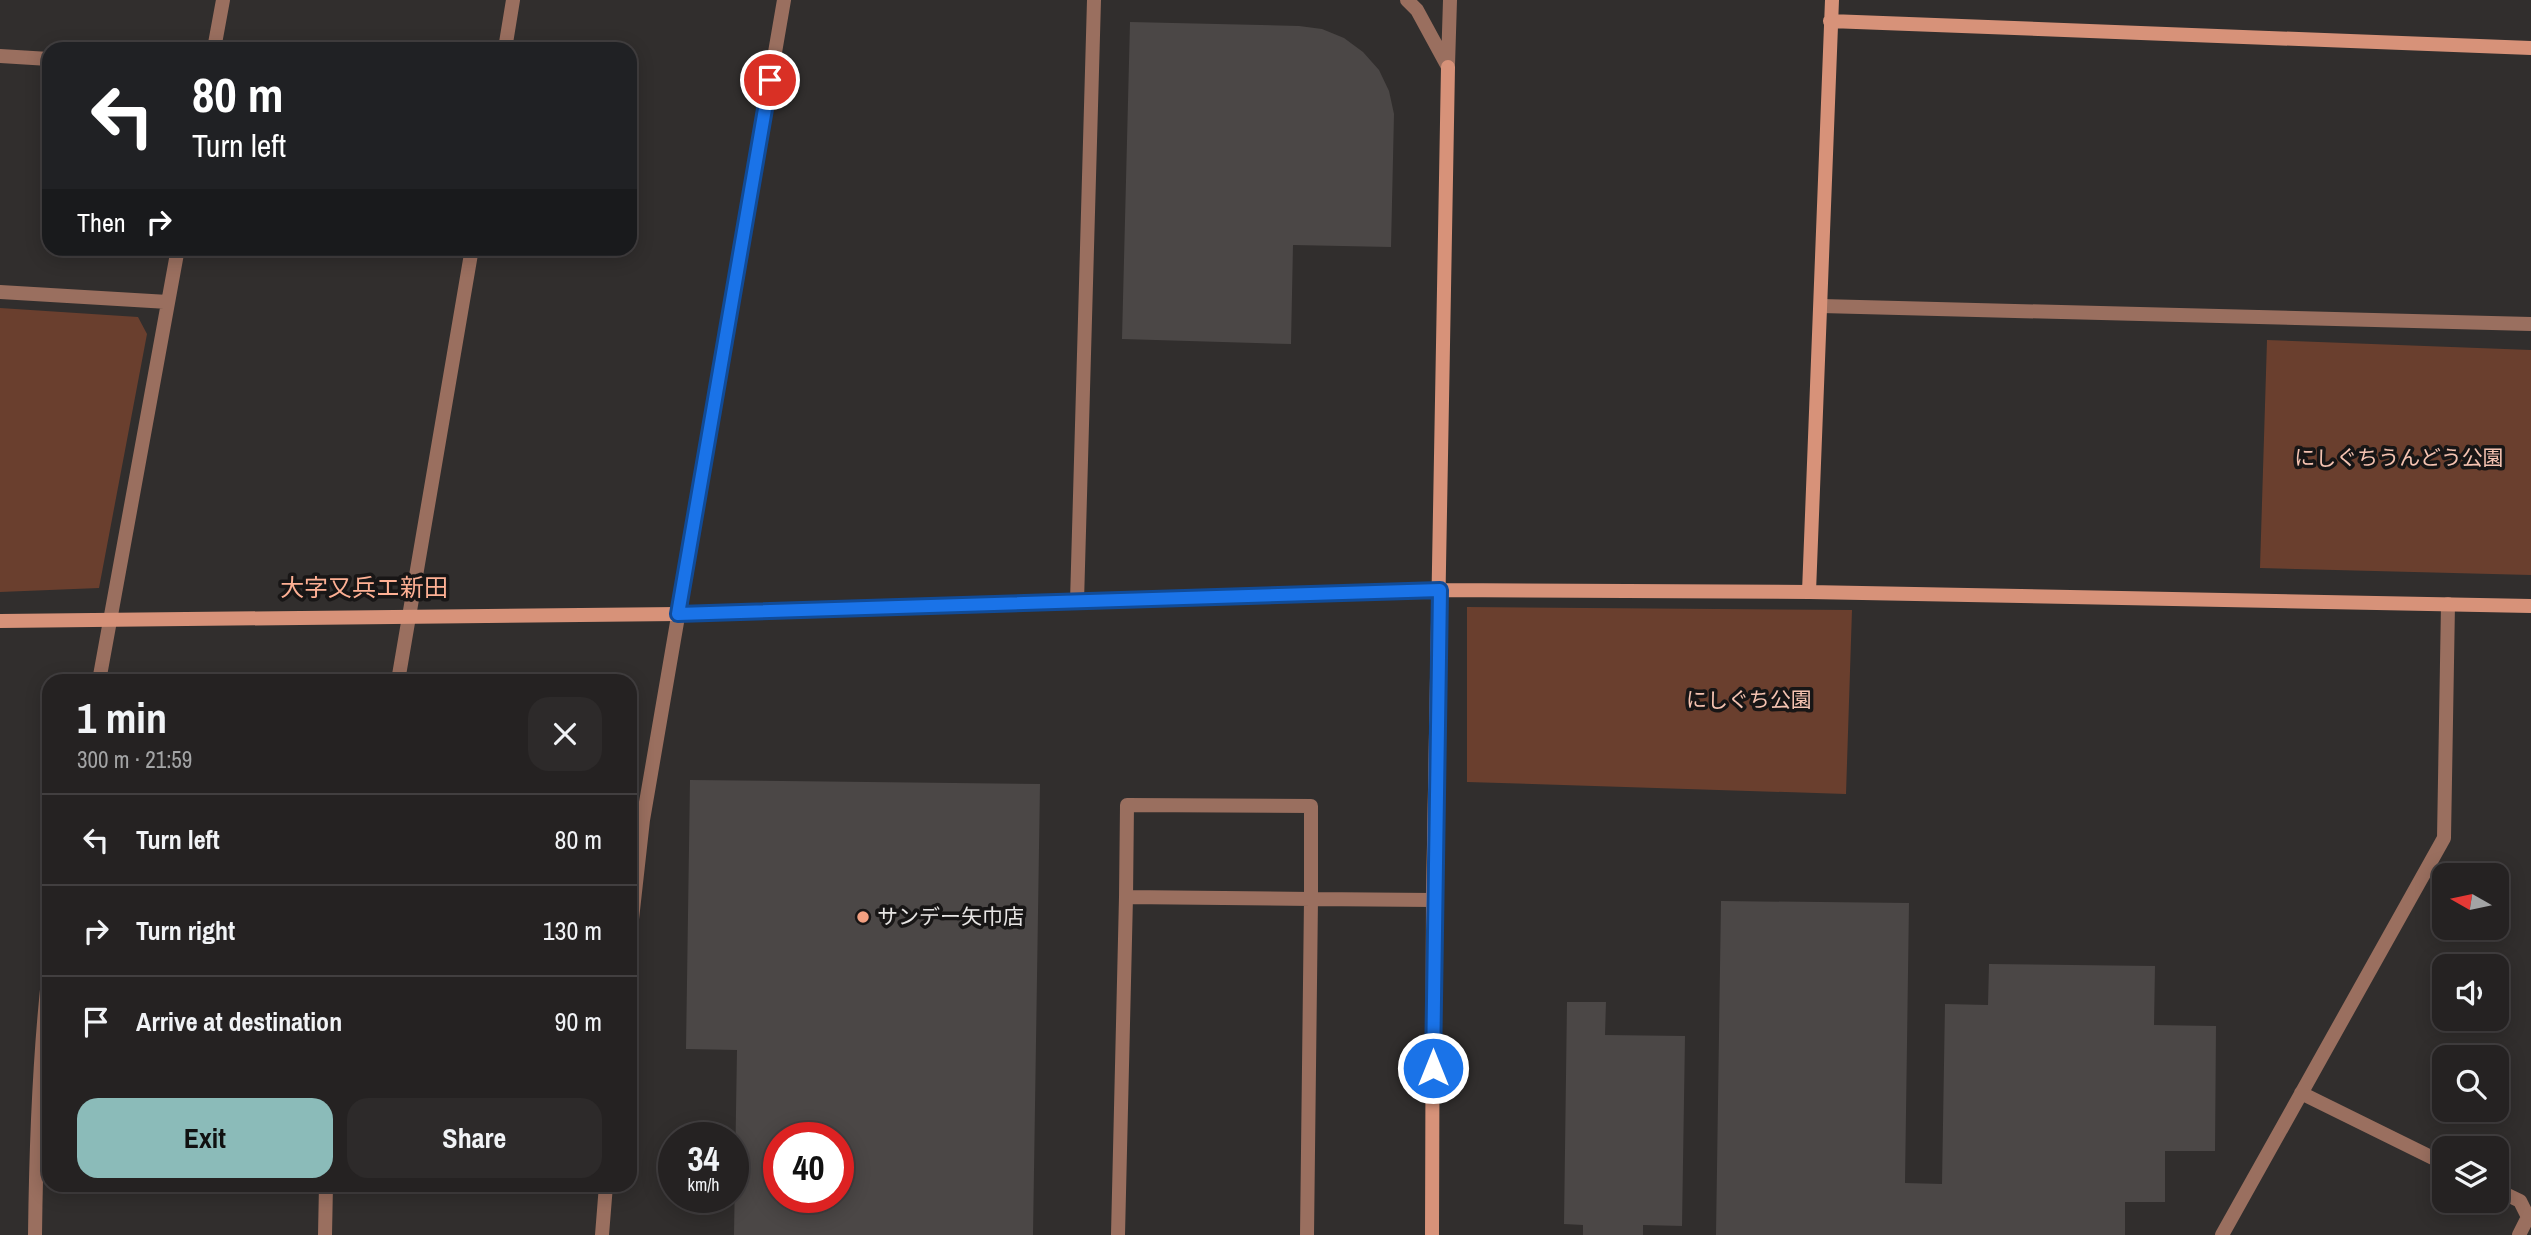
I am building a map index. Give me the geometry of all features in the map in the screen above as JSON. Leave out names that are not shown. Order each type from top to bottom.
[{"type":"street","points":[[215,42],[223,0]]},
{"type":"street","points":[[506,42],[513,0]]},
{"type":"street","points":[[637,874],[643,820],[784,0]]},
{"type":"street","points":[[1077,602],[1094,0]]},
{"type":"street","points":[[1407,0],[1417,10],[1448,67]]},
{"type":"street","points":[[1432,1235],[1433,900],[1450,0]]},
{"type":"street","points":[[1809,592],[1832,0]]},
{"type":"street","points":[[1830,21],[2531,48]]},
{"type":"street","points":[[0,56],[42,59]]},
{"type":"street","points":[[100,674],[177,256]]},
{"type":"street","points":[[399,674],[471,256]]},
{"type":"street","points":[[0,292],[168,302]]},
{"type":"street","points":[[1821,306],[2531,324]]},
{"type":"street","points":[[0,621],[678,614],[1440,590],[1809,592],[2531,606]]},
{"type":"street","points":[[2222,1235],[2444,838],[2448,604]]},
{"type":"street","points":[[1118,1235],[1126,804],[1311,806],[1307,1235]]},
{"type":"street","points":[[1126,897],[1433,900]]},
{"type":"street","points":[[35,1235],[37,1111],[42,1029]]},
{"type":"street","points":[[2301,1093],[2432,1158]]},
{"type":"street","points":[[325,1235],[326,1192]]},
{"type":"street","points":[[602,1235],[605,1192]]},
{"type":"street","points":[[2509,1196],[2520,1201],[2528,1217],[2519,1235]]},
{"type":"green space","points":[[0,308],[138,317],[147,334],[99,588],[0,592]]},
{"type":"green space","name":"にしぐちうんどう公園","points":[[2267,340],[2531,350],[2531,575],[2260,568]]},
{"type":"green space","name":"にしぐち公園","points":[[1467,607],[1852,610],[1846,794],[1467,782]]},
{"type":"building","points":[[1130,22],[1299,26],[1322,29],[1344,38],[1363,52],[1379,70],[1389,91],[1394,114],[1391,247],[1293,245],[1291,344],[1122,339]]},
{"type":"building","name":"サンデー矢巾店","points":[[690,780],[1040,784],[1033,1235],[734,1235],[734,1213],[749,1213],[749,1122],[736,1122],[737,1050],[686,1049]]},
{"type":"building","points":[[1721,901],[1909,903],[1905,1183],[1942,1184],[1945,1004],[1988,1005],[1989,964],[2155,966],[2154,1025],[2216,1026],[2215,1151],[2165,1151],[2165,1202],[2125,1202],[2125,1235],[1716,1235]]},
{"type":"building","points":[[1567,1002],[1606,1002],[1605,1035],[1685,1036],[1682,1226],[1643,1225],[1643,1235],[1583,1235],[1583,1225],[1564,1224]]},
{"type":"place","name":"サンデー矢巾店","points":[[863,917]]},
{"type":"district","name":"大字又兵エ新田","points":[[364,588]]},
{"type":"route","points":[[770,80],[678,614],[1440,590],[1433,900],[1433,1068]]}]
